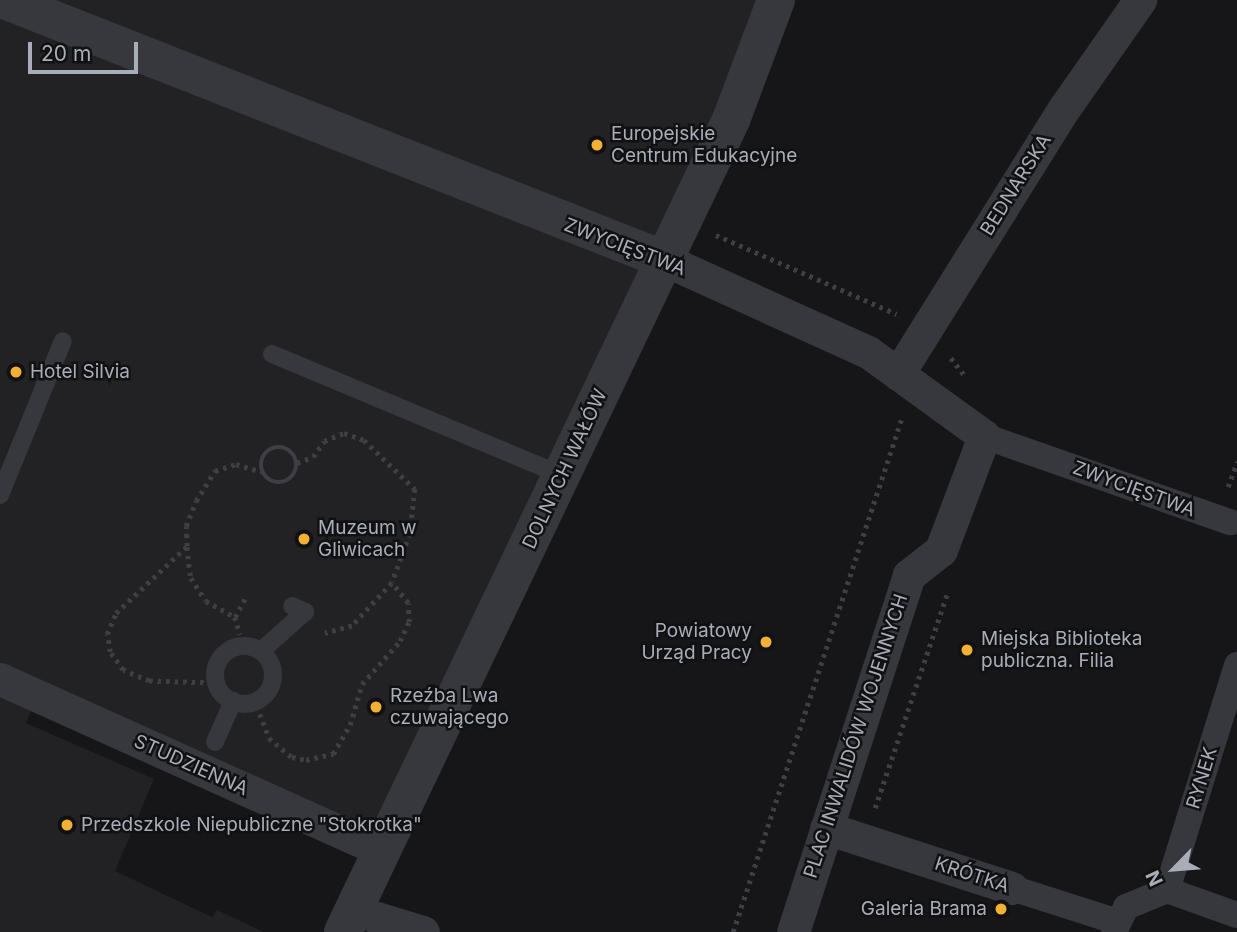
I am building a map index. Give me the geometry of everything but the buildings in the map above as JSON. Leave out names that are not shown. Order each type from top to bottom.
[{"type":"street","name":"ZWYCIĘSTWA","points":[[4,0],[665,260],[868,352],[984,436],[1235,528]]},
{"type":"street","name":"DOLNYCH WAŁÓW","points":[[360,925],[383,850],[731,120],[776,0]]},
{"type":"street","name":"BEDNARSKA","points":[[898,374],[1065,107],[1140,0]]},
{"type":"street","name":"PLAC INWALIDÓW WOJENNYCH","points":[[793,932],[909,575],[941,550],[984,436]]},
{"type":"street","name":"RYNEK","points":[[1167,890],[1237,665]]},
{"type":"street","name":"STUDZIENNA","points":[[0,679],[383,850]]},
{"type":"street","name":"KRÓTKA","points":[[826,828],[1120,920]]},
{"type":"street","points":[[1120,920],[1167,890],[1237,915]]},
{"type":"street","points":[[360,925],[423,932]]},
{"type":"lane","points":[[0,495],[63,341]]},
{"type":"lane","points":[[272,354],[561,475]]},
{"type":"lane","points":[[261,651],[285,634],[305,612],[292,606]]},
{"type":"lane","points":[[243,646],[261,651],[273,676],[260,699],[233,701],[216,683],[219,660],[243,646]]},
{"type":"lane","points":[[215,742],[233,701]]},
{"type":"path","points":[[711,227],[716,237],[901,316]]},
{"type":"path","points":[[733,932],[902,416]]},
{"type":"path","points":[[285,634],[311,635],[352,626],[392,583],[411,534],[415,489],[410,480],[364,440],[344,433],[324,441],[313,457],[298,463]]},
{"type":"path","points":[[243,646],[234,617],[205,601],[191,579],[186,526],[196,501],[215,471],[236,464],[262,472],[270,481],[287,482],[296,474],[298,463],[292,452],[275,447],[262,459],[262,472]]},
{"type":"path","points":[[187,546],[116,613],[107,634],[110,652],[123,670],[149,681],[216,683]]},
{"type":"path","points":[[260,699],[260,717],[282,751],[306,761],[333,754],[350,725],[362,684],[400,641],[409,622],[408,603],[392,583]]},
{"type":"path","points":[[871,818],[950,586]]},
{"type":"path","points":[[234,617],[246,598]]},
{"type":"shaded area","points":[[0,0],[763,0],[673,213],[375,840],[38,692],[26,723],[154,779],[115,871],[212,917],[217,910],[264,932],[0,932]]},
{"type":"place","name":"Europejskie Centrum Edukacyjne","points":[[597,145]]},
{"type":"place","name":"Hotel Silvia","points":[[16,372]]},
{"type":"place","name":"Muzeum w Gliwicach","points":[[304,539]]},
{"type":"place","name":"Powiatowy Urząd Pracy","points":[[766,642]]},
{"type":"place","name":"Miejska Biblioteka publiczna. Filia","points":[[967,650]]},
{"type":"place","name":"Rzeźba Lwa czuwającego","points":[[376,707]]},
{"type":"place","name":"Przedszkole Niepubliczne \"Stokrotka\"","points":[[67,825]]},
{"type":"place","name":"Galeria Brama","points":[[1001,909]]}]
